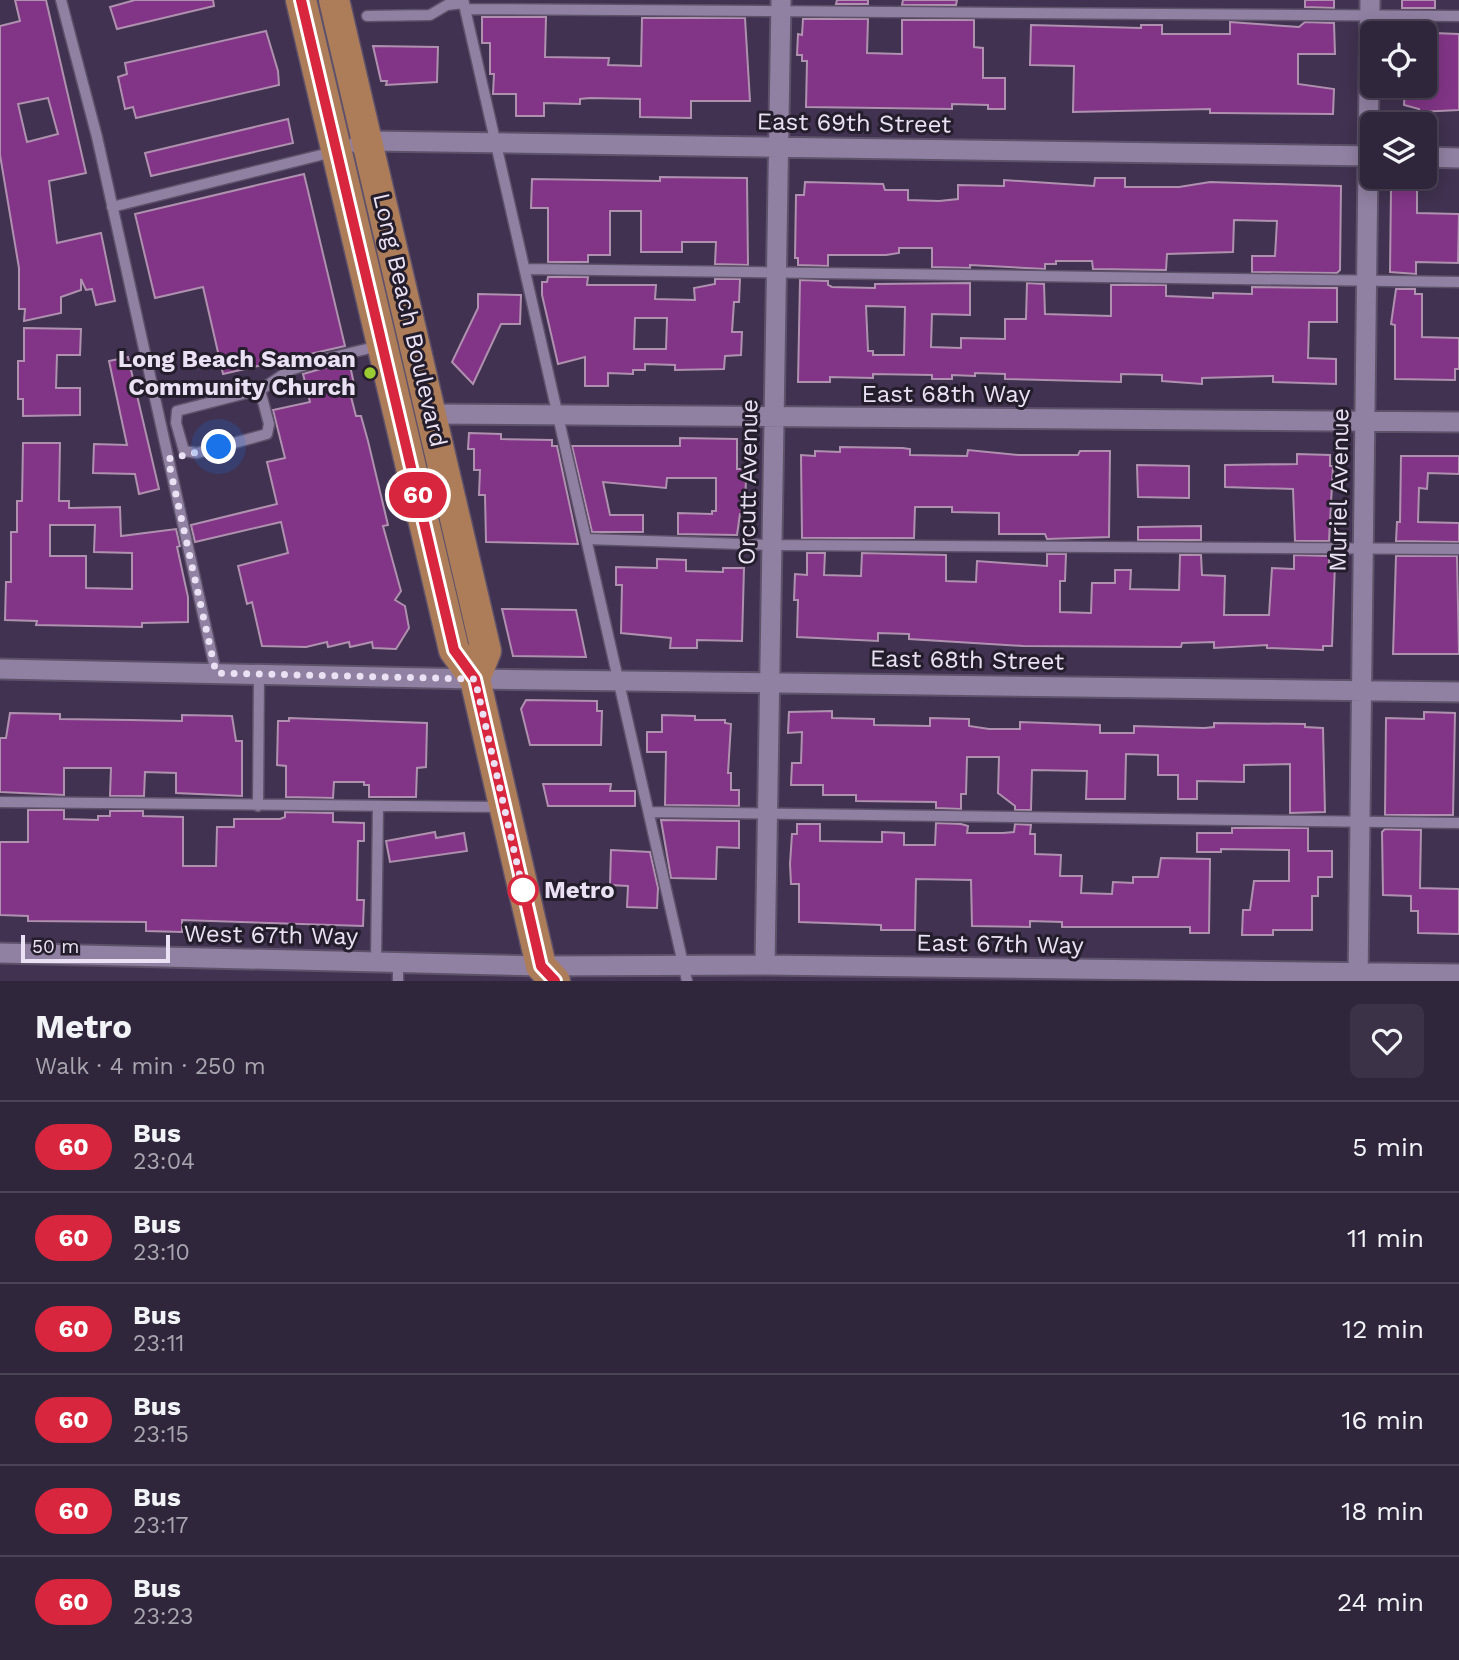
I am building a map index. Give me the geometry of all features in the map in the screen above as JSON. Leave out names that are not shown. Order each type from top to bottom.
[{"type":"main road","name":"Long Beach Boulevard","points":[[301,0],[454,650],[475,679],[543,976]]},
{"type":"main road","name":"Long Beach Boulevard","points":[[334,0],[486,651],[475,679]]},
{"type":"street","name":"Orcutt Avenue","points":[[765,965],[781,6]]},
{"type":"street","name":"Muriel Avenue","points":[[1370,7],[1370,112]]},
{"type":"street","name":"East 69th Street","points":[[337,151],[368,141],[1360,156]]},
{"type":"street","points":[[1437,157],[1459,158]]},
{"type":"street","name":"Muriel Avenue","points":[[1358,977],[1369,189]]},
{"type":"street","name":"East 68th Way","points":[[432,414],[1459,422]]},
{"type":"street","name":"East 68th Street","points":[[0,669],[475,679],[1459,692]]},
{"type":"street","name":"West 67th Way","points":[[0,953],[376,962],[398,972],[543,976]]},
{"type":"street","name":"East 67th Way","points":[[543,976],[685,973],[765,965],[1358,977],[1459,974]]},
{"type":"lane","points":[[61,0],[112,206],[216,673]]},
{"type":"lane","points":[[464,4],[685,973]]},
{"type":"lane","points":[[367,16],[430,15],[447,5],[464,4],[1370,7],[1459,16]]},
{"type":"lane","points":[[112,206],[337,151]]},
{"type":"lane","points":[[525,270],[1459,282]]},
{"type":"lane","points":[[189,454],[181,447],[175,416],[177,411],[260,390],[290,370],[383,345]]},
{"type":"lane","points":[[168,459],[267,435],[269,424],[260,390]]},
{"type":"lane","points":[[586,539],[772,545],[1459,549]]},
{"type":"lane","points":[[258,806],[259,674]]},
{"type":"lane","points":[[0,802],[504,807]]},
{"type":"lane","points":[[376,962],[378,807]]},
{"type":"lane","points":[[649,812],[1459,823]]},
{"type":"building","points":[[15,0],[46,0],[86,173],[49,181],[57,243],[101,233],[115,301],[96,305],[92,289],[86,290],[81,279],[81,290],[61,297],[61,313],[24,321],[25,309],[19,309],[19,268],[0,155],[0,26],[20,21]],"holes":[[[48,98],[58,134],[27,142],[18,104]]]},
{"type":"building","points":[[135,0],[213,0],[214,6],[117,29],[110,7]]},
{"type":"building","points":[[837,0],[868,0],[868,4],[836,4]]},
{"type":"building","points":[[903,0],[957,0],[956,5],[902,5]]},
{"type":"building","points":[[1305,0],[1334,0],[1334,8],[1305,7]]},
{"type":"building","points":[[1402,0],[1435,0],[1435,8],[1402,8]]},
{"type":"building","points":[[482,17],[546,17],[545,57],[609,58],[608,65],[641,66],[642,18],[745,18],[750,101],[691,101],[691,118],[640,117],[640,99],[590,98],[580,99],[580,104],[544,103],[544,116],[516,116],[516,94],[493,94],[494,74],[490,74],[490,43],[482,43]]},
{"type":"building","points":[[803,19],[868,19],[867,53],[902,54],[902,20],[974,20],[974,47],[983,48],[983,78],[1005,78],[1005,109],[988,109],[988,105],[952,104],[952,109],[806,107],[807,61],[802,61],[802,55],[797,55],[798,34],[802,35]]},
{"type":"building","points":[[1230,22],[1299,27],[1305,22],[1334,23],[1335,54],[1298,54],[1298,84],[1334,89],[1333,114],[1210,113],[1210,109],[1073,112],[1074,66],[1030,65],[1031,25],[1141,28],[1141,25],[1162,25],[1162,34],[1230,34]]},
{"type":"building","points":[[266,31],[278,71],[279,85],[136,118],[133,107],[125,109],[118,77],[127,74],[125,63]]},
{"type":"building","points":[[1437,33],[1459,34],[1459,110],[1419,112],[1419,109],[1404,105],[1404,98],[1437,98]]},
{"type":"building","points":[[373,46],[438,47],[437,82],[386,85],[387,81],[381,81]]},
{"type":"building","points":[[288,119],[293,143],[151,176],[145,153]]},
{"type":"building","points":[[304,174],[345,346],[223,374],[203,287],[155,298],[135,214]]},
{"type":"building","points":[[660,177],[747,178],[748,265],[715,264],[716,242],[682,242],[682,252],[641,252],[641,211],[610,211],[610,255],[588,255],[588,262],[548,262],[548,208],[531,208],[532,179],[660,181]]},
{"type":"building","points":[[1095,178],[1125,178],[1125,187],[1179,187],[1210,182],[1341,186],[1340,270],[1337,273],[1252,272],[1252,256],[1275,256],[1277,221],[1234,220],[1233,252],[1167,254],[1166,270],[1093,269],[1092,261],[1056,261],[1056,264],[1045,264],[1045,269],[970,265],[970,268],[932,267],[932,248],[899,248],[899,253],[886,255],[828,255],[828,266],[798,265],[798,258],[795,258],[796,195],[804,195],[805,182],[883,184],[885,190],[908,190],[908,200],[939,201],[958,199],[958,185],[1004,186],[1004,180],[1094,186]]},
{"type":"building","points":[[1391,189],[1417,189],[1417,213],[1459,214],[1458,263],[1416,262],[1416,274],[1390,272]]},
{"type":"building","points":[[548,277],[588,277],[587,285],[656,285],[655,299],[695,300],[694,288],[715,284],[715,279],[740,279],[739,302],[734,302],[732,332],[742,332],[741,355],[725,356],[724,369],[675,370],[675,365],[645,364],[645,370],[633,370],[633,374],[608,373],[608,386],[585,386],[585,357],[558,364],[542,295],[542,282],[547,282]],"holes":[[[635,318],[667,318],[666,349],[634,349]]]},
{"type":"building","points":[[800,280],[828,281],[828,285],[832,287],[875,288],[875,284],[970,283],[970,315],[932,314],[931,347],[961,348],[961,338],[1005,339],[1005,319],[1026,319],[1027,283],[1044,284],[1045,314],[1111,316],[1111,285],[1166,285],[1166,296],[1213,298],[1213,293],[1252,294],[1252,287],[1337,288],[1337,322],[1309,322],[1308,358],[1336,359],[1336,384],[1273,382],[1273,376],[1202,378],[1202,384],[1162,381],[1162,375],[1121,374],[1121,382],[1005,379],[1005,374],[975,373],[975,376],[952,375],[952,379],[932,379],[932,375],[873,374],[873,378],[830,377],[830,382],[798,382]],"holes":[[[866,306],[905,307],[904,355],[873,355],[873,351],[868,351]]]},
{"type":"building","points":[[1396,289],[1415,289],[1415,294],[1422,294],[1422,337],[1459,338],[1459,369],[1455,369],[1455,380],[1395,379],[1395,325],[1391,324]]},
{"type":"building","points":[[478,294],[521,295],[520,324],[501,324],[473,384],[452,362],[478,308]]},
{"type":"building","points":[[24,328],[81,329],[80,355],[57,355],[56,388],[80,388],[80,415],[23,416],[23,399],[18,399],[18,361],[24,361]]},
{"type":"building","points":[[128,357],[159,489],[139,494],[135,474],[93,473],[94,444],[127,445],[109,361]]},
{"type":"building","points":[[349,361],[354,384],[348,385],[356,416],[361,416],[368,441],[388,525],[383,526],[401,591],[395,600],[405,606],[409,628],[396,649],[373,648],[372,642],[350,647],[349,642],[328,647],[327,642],[306,647],[262,646],[252,602],[247,604],[238,566],[288,553],[281,522],[195,542],[191,525],[277,504],[267,462],[285,458],[273,410],[310,402],[303,374]]},
{"type":"building","points":[[469,433],[501,434],[501,439],[552,440],[552,446],[557,446],[578,544],[486,542],[485,495],[479,495],[480,470],[474,470],[474,449],[468,449]]},
{"type":"building","points":[[680,438],[737,439],[737,469],[744,469],[746,478],[745,506],[743,514],[740,514],[737,535],[678,534],[678,513],[712,514],[712,511],[716,511],[716,478],[667,478],[666,488],[603,482],[610,515],[643,515],[643,532],[592,532],[572,446],[680,446]]},
{"type":"building","points":[[23,443],[60,443],[59,501],[69,501],[69,508],[120,507],[121,536],[176,529],[180,546],[177,547],[188,597],[188,622],[142,623],[142,627],[36,625],[37,621],[5,620],[6,582],[11,582],[11,532],[17,532],[17,501],[22,501]],"holes":[[[50,525],[95,525],[94,552],[132,553],[132,589],[86,588],[86,556],[50,556]]]},
{"type":"building","points":[[840,447],[903,448],[910,449],[910,455],[967,456],[968,450],[1019,455],[1078,455],[1080,451],[1110,451],[1109,537],[1047,539],[1045,534],[999,534],[999,513],[952,512],[952,507],[915,507],[914,538],[802,538],[801,455],[815,456],[815,451],[840,452]]},
{"type":"building","points":[[1297,454],[1330,455],[1330,466],[1333,466],[1329,541],[1295,541],[1293,489],[1225,487],[1225,465],[1297,464]]},
{"type":"building","points":[[1401,456],[1459,456],[1459,474],[1428,473],[1427,489],[1419,488],[1418,522],[1459,523],[1459,542],[1396,541],[1397,522],[1400,522]]},
{"type":"building","points":[[1137,465],[1189,466],[1189,498],[1138,497]]},
{"type":"building","points":[[1201,526],[1201,540],[1138,540],[1138,527]]},
{"type":"building","points":[[807,553],[825,553],[824,575],[861,576],[862,553],[946,555],[946,581],[976,582],[977,561],[1047,566],[1047,554],[1066,554],[1065,581],[1060,581],[1060,612],[1091,613],[1092,583],[1115,583],[1115,570],[1131,570],[1130,589],[1179,590],[1180,555],[1201,555],[1202,575],[1225,576],[1224,615],[1269,615],[1272,568],[1294,569],[1294,555],[1329,556],[1329,563],[1335,563],[1332,646],[1323,646],[1323,650],[1267,648],[1267,645],[1214,648],[1214,642],[1182,643],[1181,647],[1023,646],[909,639],[909,634],[878,633],[878,641],[797,637],[798,600],[794,600],[795,574],[807,575]]},
{"type":"building","points":[[1396,556],[1457,556],[1459,654],[1393,654]]},
{"type":"building","points":[[657,559],[686,560],[686,571],[723,572],[723,568],[744,568],[742,641],[697,640],[697,648],[670,648],[671,638],[621,633],[622,585],[616,585],[616,567],[657,568]]},
{"type":"building","points":[[502,609],[576,610],[586,657],[513,656]]},
{"type":"building","points":[[526,700],[597,701],[597,711],[602,711],[601,745],[530,745],[521,709]]},
{"type":"building","points":[[832,711],[832,718],[874,719],[874,725],[930,726],[930,718],[969,719],[969,726],[989,729],[1020,729],[1020,722],[1100,725],[1100,733],[1134,733],[1134,726],[1204,728],[1214,727],[1214,723],[1305,724],[1305,727],[1323,728],[1325,812],[1290,813],[1290,764],[1244,765],[1244,782],[1197,781],[1197,799],[1178,799],[1178,775],[1158,775],[1158,755],[1126,754],[1125,799],[1086,799],[1087,771],[1032,770],[1031,810],[1015,810],[1015,806],[998,793],[999,757],[967,757],[966,794],[961,794],[961,809],[936,808],[936,802],[856,801],[856,795],[823,795],[823,785],[791,785],[792,763],[801,763],[802,732],[788,733],[789,712]]},
{"type":"building","points":[[1424,712],[1455,713],[1453,815],[1385,815],[1386,718],[1424,719]]},
{"type":"building","points":[[10,713],[60,714],[60,719],[182,721],[182,715],[232,716],[236,741],[242,741],[242,796],[176,793],[176,773],[145,772],[144,796],[110,796],[111,768],[64,768],[64,795],[0,792],[0,738],[6,738]]},
{"type":"building","points":[[662,715],[695,716],[695,720],[725,720],[725,723],[731,724],[728,773],[731,773],[731,790],[739,790],[739,806],[665,805],[666,752],[647,752],[647,732],[662,732]]},
{"type":"building","points":[[289,718],[427,723],[426,767],[417,768],[416,797],[369,797],[369,785],[364,785],[364,782],[334,782],[333,798],[286,797],[286,766],[277,765],[278,721],[289,721]]},
{"type":"building","points":[[543,784],[611,784],[610,791],[635,791],[635,806],[548,806]]},
{"type":"building","points":[[28,810],[64,810],[64,819],[98,820],[98,816],[110,816],[110,811],[143,811],[143,816],[183,817],[183,866],[216,866],[217,827],[234,827],[234,819],[280,819],[285,817],[285,812],[333,813],[333,822],[364,823],[364,841],[358,841],[357,900],[364,900],[363,926],[182,920],[182,932],[146,931],[146,922],[28,921],[28,916],[0,915],[0,842],[28,842]]},
{"type":"building","points":[[661,820],[739,821],[739,848],[717,847],[716,879],[671,878]]},
{"type":"building","points":[[936,823],[968,826],[967,833],[1014,832],[1015,824],[1031,825],[1030,834],[1035,834],[1035,854],[1061,855],[1060,876],[1082,876],[1081,893],[1112,894],[1113,882],[1133,883],[1133,877],[1158,877],[1161,858],[1210,859],[1209,933],[1190,933],[1190,927],[1062,927],[1062,922],[1030,921],[1030,927],[972,926],[971,880],[916,879],[915,930],[881,930],[881,925],[799,922],[799,884],[791,884],[790,864],[792,834],[797,834],[797,824],[820,824],[820,841],[882,842],[882,832],[904,833],[904,845],[935,845]]},
{"type":"building","points":[[1232,828],[1308,828],[1308,851],[1332,851],[1332,877],[1318,877],[1318,896],[1312,896],[1312,930],[1273,930],[1273,935],[1242,935],[1243,910],[1250,910],[1254,881],[1289,881],[1289,850],[1221,849],[1221,852],[1197,852],[1197,833],[1232,833]]},
{"type":"building","points":[[1385,829],[1421,830],[1420,888],[1459,889],[1459,934],[1418,933],[1418,911],[1411,911],[1411,896],[1383,895],[1382,832]]},
{"type":"building","points":[[435,832],[436,838],[464,833],[467,851],[390,862],[386,841]]},
{"type":"building","points":[[611,850],[650,852],[658,888],[657,908],[627,907],[628,886],[610,885]]},
{"type":"bus line","name":"60","points":[[301,0],[454,650],[475,679],[541,966],[555,981]]},
{"type":"place","name":"Long Beach Samoan Community Church","points":[[370,373]]},
{"type":"place","name":"Metro","points":[[523,890]]},
{"type":"route","points":[[219,447],[168,459],[216,673],[475,679],[523,890]]}]
